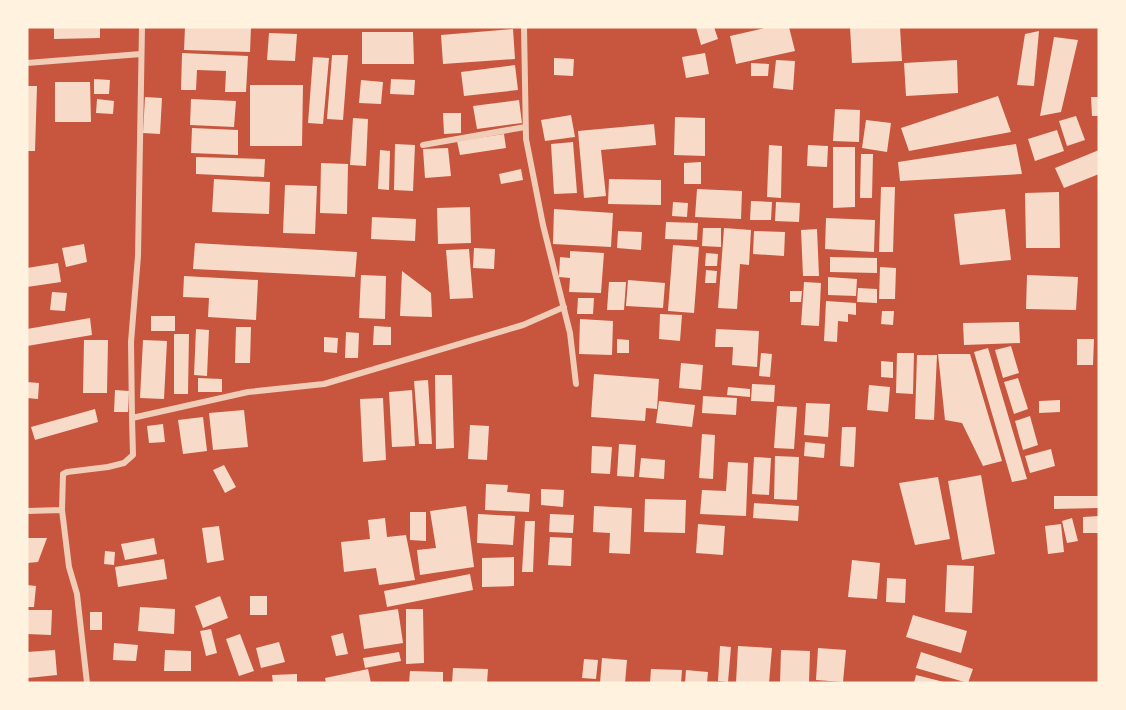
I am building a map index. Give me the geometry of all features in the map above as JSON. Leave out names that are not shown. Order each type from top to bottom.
[{"type":"street","points":[[87,683],[76,594],[69,567],[62,510],[63,474],[124,463],[133,455],[131,342],[138,256],[142,27]]},
{"type":"street","points":[[524,27],[525,127],[543,225],[570,333],[576,384]]},
{"type":"street","points":[[27,63],[141,54]]},
{"type":"street","points":[[423,145],[525,127]]},
{"type":"street","points":[[132,418],[248,392],[334,381],[523,325],[564,307]]},
{"type":"street","points":[[27,511],[62,510]]},
{"type":"building","points":[[54,27],[100,27],[100,38],[54,39]]},
{"type":"building","points":[[185,27],[251,27],[250,52],[184,50]]},
{"type":"building","points":[[696,27],[714,27],[718,39],[701,45]]},
{"type":"building","points":[[769,27],[789,27],[795,51],[736,64],[730,36]]},
{"type":"building","points":[[850,27],[900,27],[902,61],[852,63]]},
{"type":"building","points":[[513,29],[515,59],[443,64],[441,35]]},
{"type":"building","points":[[1039,31],[1034,86],[1017,85],[1025,34]]},
{"type":"building","points":[[362,32],[413,32],[414,64],[362,64]]},
{"type":"building","points":[[269,33],[297,34],[295,61],[267,60]]},
{"type":"building","points":[[1054,37],[1078,40],[1061,112],[1040,116]]},
{"type":"building","points":[[182,53],[248,56],[246,92],[225,92],[226,71],[197,70],[196,90],[181,90]]},
{"type":"building","points":[[705,53],[709,74],[686,78],[682,57]]},
{"type":"building","points":[[332,55],[348,55],[343,120],[327,119]]},
{"type":"building","points":[[313,57],[329,58],[323,124],[308,123]]},
{"type":"building","points":[[554,58],[574,59],[573,76],[554,75]]},
{"type":"building","points":[[776,60],[795,61],[793,90],[773,88]]},
{"type":"building","points":[[957,60],[958,93],[906,96],[904,63]]},
{"type":"building","points":[[751,63],[769,64],[768,76],[751,76]]},
{"type":"building","points":[[515,65],[518,90],[464,96],[461,72]]},
{"type":"building","points":[[94,79],[110,80],[109,94],[94,94]]},
{"type":"building","points":[[391,79],[415,80],[414,95],[390,94]]},
{"type":"building","points":[[361,80],[383,82],[381,104],[359,103]]},
{"type":"building","points":[[55,82],[90,82],[91,122],[55,122]]},
{"type":"building","points":[[250,85],[303,85],[302,146],[250,146]]},
{"type":"building","points":[[27,86],[37,86],[35,151],[27,151]]},
{"type":"building","points":[[998,96],[1011,132],[909,151],[901,128]]},
{"type":"building","points":[[145,97],[162,98],[160,134],[143,133]]},
{"type":"building","points":[[1091,97],[1099,97],[1099,116],[1092,116]]},
{"type":"building","points":[[97,99],[114,101],[113,114],[96,113]]},
{"type":"building","points":[[191,99],[236,101],[234,127],[190,125]]},
{"type":"building","points":[[519,100],[522,123],[477,129],[473,106]]},
{"type":"building","points":[[835,109],[860,110],[859,142],[833,141]]},
{"type":"building","points":[[443,113],[461,113],[461,133],[444,134]]},
{"type":"building","points":[[571,115],[575,137],[545,141],[541,120]]},
{"type":"building","points":[[1076,116],[1085,140],[1067,146],[1059,121]]},
{"type":"building","points":[[675,117],[705,118],[705,156],[674,155]]},
{"type":"building","points":[[353,118],[368,119],[366,166],[350,165]]},
{"type":"building","points":[[866,120],[891,123],[887,152],[862,148]]},
{"type":"building","points":[[654,124],[656,145],[601,150],[606,196],[584,198],[578,131]]},
{"type":"building","points":[[192,128],[238,130],[238,155],[191,153]]},
{"type":"building","points":[[1057,130],[1064,151],[1035,161],[1028,139]]},
{"type":"building","points":[[504,134],[506,148],[460,155],[457,141]]},
{"type":"building","points":[[573,142],[577,193],[554,194],[551,144]]},
{"type":"building","points":[[395,144],[415,145],[413,191],[394,190]]},
{"type":"building","points":[[1016,144],[1022,174],[900,181],[898,162]]},
{"type":"building","points":[[769,145],[782,146],[781,198],[767,197]]},
{"type":"building","points":[[808,145],[828,146],[827,167],[807,166]]},
{"type":"building","points":[[833,147],[855,147],[855,207],[833,208]]},
{"type":"building","points":[[448,148],[451,176],[425,178],[423,149]]},
{"type":"building","points":[[380,150],[390,151],[389,190],[378,189]]},
{"type":"building","points":[[1099,150],[1099,174],[1064,188],[1055,168]]},
{"type":"building","points":[[861,154],[873,154],[872,198],[860,198]]},
{"type":"building","points":[[196,157],[265,159],[264,177],[196,174]]},
{"type":"building","points":[[701,162],[701,184],[684,184],[684,163]]},
{"type":"building","points":[[321,163],[348,164],[347,214],[320,213]]},
{"type":"building","points":[[521,169],[523,180],[501,184],[499,174]]},
{"type":"building","points":[[214,179],[270,182],[269,214],[212,212]]},
{"type":"building","points":[[609,179],[661,180],[661,205],[608,204]]},
{"type":"building","points":[[285,185],[317,186],[315,234],[283,233]]},
{"type":"building","points":[[881,187],[895,187],[893,252],[879,252]]},
{"type":"building","points":[[697,189],[742,191],[741,219],[695,217]]},
{"type":"building","points":[[1059,192],[1060,248],[1026,248],[1025,193]]},
{"type":"building","points":[[751,201],[772,202],[771,220],[750,220]]},
{"type":"building","points":[[673,202],[688,203],[687,217],[672,216]]},
{"type":"building","points":[[776,202],[800,203],[799,222],[775,221]]},
{"type":"building","points":[[470,207],[471,243],[438,244],[437,208]]},
{"type":"building","points":[[554,209],[613,213],[611,247],[553,244]]},
{"type":"building","points":[[1005,209],[1011,260],[960,265],[954,214]]},
{"type":"building","points":[[372,217],[416,219],[415,241],[371,239]]},
{"type":"building","points":[[826,218],[875,220],[874,252],[825,249]]},
{"type":"building","points":[[666,222],[698,223],[697,240],[665,239]]},
{"type":"building","points":[[703,228],[721,228],[721,247],[702,246]]},
{"type":"building","points":[[724,228],[751,230],[749,265],[740,264],[737,309],[718,308]]},
{"type":"building","points":[[817,229],[819,276],[803,276],[801,230]]},
{"type":"building","points":[[618,231],[642,232],[641,250],[617,248]]},
{"type":"building","points":[[754,231],[785,232],[784,256],[753,254]]},
{"type":"building","points":[[195,243],[357,252],[355,277],[193,269]]},
{"type":"building","points":[[84,244],[87,262],[66,267],[62,248]]},
{"type":"building","points":[[673,245],[699,247],[694,313],[668,311]]},
{"type":"building","points":[[474,248],[495,249],[494,269],[473,268]]},
{"type":"building","points":[[469,249],[473,298],[450,299],[446,250]]},
{"type":"building","points":[[570,251],[604,253],[601,293],[569,292],[570,278],[559,277],[560,257],[570,258]]},
{"type":"building","points":[[706,253],[718,254],[717,266],[705,266]]},
{"type":"building","points":[[830,257],[877,258],[877,273],[830,272]]},
{"type":"building","points":[[58,263],[61,282],[27,287],[27,268]]},
{"type":"building","points":[[880,267],[896,268],[895,299],[879,299]]},
{"type":"building","points":[[706,270],[717,271],[716,283],[705,283]]},
{"type":"building","points":[[402,271],[431,293],[432,317],[400,316]]},
{"type":"building","points":[[361,275],[386,276],[385,319],[359,318]]},
{"type":"building","points":[[1027,275],[1078,277],[1076,310],[1026,309]]},
{"type":"building","points":[[184,276],[258,280],[256,320],[208,317],[209,298],[183,297]]},
{"type":"building","points":[[828,277],[857,279],[856,296],[828,295]]},
{"type":"building","points":[[628,280],[665,283],[663,308],[626,306]]},
{"type":"building","points":[[609,282],[626,282],[624,310],[607,310]]},
{"type":"building","points":[[804,282],[821,283],[819,326],[801,325]]},
{"type":"building","points":[[858,288],[877,289],[877,303],[857,302]]},
{"type":"building","points":[[790,291],[802,291],[801,302],[790,302]]},
{"type":"building","points":[[52,292],[67,293],[65,311],[50,310]]},
{"type":"building","points":[[578,298],[594,298],[593,314],[577,314]]},
{"type":"building","points":[[826,301],[856,303],[856,315],[848,314],[848,322],[838,321],[837,342],[824,341]]},
{"type":"building","points":[[882,311],[894,311],[893,325],[881,324]]},
{"type":"building","points":[[660,314],[682,315],[680,341],[659,339]]},
{"type":"building","points":[[151,316],[175,316],[175,331],[151,331]]},
{"type":"building","points":[[90,318],[92,335],[27,346],[27,329]]},
{"type":"building","points":[[580,319],[613,321],[612,355],[579,354]]},
{"type":"building","points":[[1019,322],[1020,343],[964,345],[963,323]]},
{"type":"building","points":[[374,326],[391,327],[391,345],[373,345]]},
{"type":"building","points":[[236,327],[251,327],[250,363],[235,363]]},
{"type":"building","points":[[196,329],[209,330],[207,376],[194,375]]},
{"type":"building","points":[[716,329],[759,331],[757,367],[732,365],[733,347],[715,347]]},
{"type":"building","points":[[346,332],[359,333],[358,358],[345,358]]},
{"type":"building","points":[[174,334],[189,334],[188,394],[174,394]]},
{"type":"building","points":[[324,337],[338,338],[337,353],[324,352]]},
{"type":"building","points":[[617,339],[629,340],[629,353],[617,353]]},
{"type":"building","points":[[1077,339],[1094,339],[1093,365],[1077,365]]},
{"type":"building","points":[[84,340],[108,340],[107,393],[83,393]]},
{"type":"building","points":[[143,340],[167,341],[164,399],[140,398]]},
{"type":"building","points":[[1011,346],[1019,373],[1003,378],[995,350]]},
{"type":"building","points":[[988,348],[1027,479],[1012,482],[974,352]]},
{"type":"building","points":[[761,353],[772,354],[770,377],[759,376]]},
{"type":"building","points":[[897,353],[914,353],[913,394],[896,393]]},
{"type":"building","points":[[938,354],[970,354],[1002,461],[983,466],[962,423],[945,420]]},
{"type":"building","points":[[917,355],[937,355],[934,420],[915,419]]},
{"type":"building","points":[[881,361],[893,362],[893,378],[881,377]]},
{"type":"building","points":[[681,363],[703,365],[701,390],[679,388]]},
{"type":"building","points":[[594,374],[659,379],[657,409],[646,408],[645,421],[591,417]]},
{"type":"building","points":[[435,375],[452,375],[454,448],[436,449]]},
{"type":"building","points":[[198,378],[222,379],[222,392],[198,392]]},
{"type":"building","points":[[1018,378],[1028,409],[1014,414],[1004,382]]},
{"type":"building","points":[[428,380],[432,444],[419,444],[414,381]]},
{"type":"building","points":[[27,382],[39,383],[38,399],[27,398]]},
{"type":"building","points":[[752,384],[775,385],[774,402],[751,401]]},
{"type":"building","points":[[869,385],[890,387],[888,412],[867,410]]},
{"type":"building","points":[[728,387],[750,389],[750,397],[727,395]]},
{"type":"building","points":[[115,390],[129,391],[128,412],[114,412]]},
{"type":"building","points":[[412,390],[415,446],[392,447],[389,392]]},
{"type":"building","points":[[703,396],[737,398],[736,415],[702,413]]},
{"type":"building","points":[[383,398],[386,460],[363,462],[360,399]]},
{"type":"building","points":[[1060,400],[1060,412],[1039,413],[1039,401]]},
{"type":"building","points":[[659,401],[695,405],[692,427],[656,423]]},
{"type":"building","points":[[806,403],[830,404],[828,437],[804,435]]},
{"type":"building","points":[[777,406],[797,407],[794,449],[774,448]]},
{"type":"building","points":[[95,409],[98,422],[35,440],[31,427]]},
{"type":"building","points":[[244,410],[248,447],[213,450],[209,413]]},
{"type":"building","points":[[1030,416],[1038,445],[1023,450],[1015,421]]},
{"type":"building","points":[[203,417],[207,451],[183,454],[178,420]]},
{"type":"building","points":[[163,424],[165,442],[149,443],[147,426]]},
{"type":"building","points":[[470,425],[489,426],[487,460],[468,459]]},
{"type":"building","points":[[842,427],[856,427],[854,467],[840,466]]},
{"type":"building","points":[[702,434],[715,435],[713,479],[699,478]]},
{"type":"building","points":[[805,442],[825,444],[824,458],[804,456]]},
{"type":"building","points":[[619,444],[636,445],[634,477],[617,476]]},
{"type":"building","points":[[592,446],[612,447],[610,474],[591,473]]},
{"type":"building","points":[[1051,449],[1055,466],[1030,473],[1025,456]]},
{"type":"building","points":[[775,456],[799,457],[797,500],[774,499]]},
{"type":"building","points":[[754,457],[771,458],[769,495],[752,494]]},
{"type":"building","points":[[641,458],[665,460],[664,479],[639,477]]},
{"type":"building","points":[[728,462],[748,463],[746,516],[700,514],[702,490],[726,491]]},
{"type":"building","points":[[224,465],[236,487],[225,493],[213,470]]},
{"type":"building","points":[[981,475],[995,554],[962,560],[948,481]]},
{"type":"building","points":[[938,477],[950,539],[915,545],[899,483]]},
{"type":"building","points":[[486,484],[508,485],[507,492],[530,494],[529,512],[485,510]]},
{"type":"building","points":[[541,489],[564,490],[563,507],[541,505]]},
{"type":"building","points":[[1054,496],[1099,496],[1099,508],[1054,509]]},
{"type":"building","points":[[645,499],[686,500],[685,533],[644,532]]},
{"type":"building","points":[[754,503],[799,506],[798,521],[753,518]]},
{"type":"building","points":[[466,506],[474,567],[420,575],[417,550],[436,548],[430,511]]},
{"type":"building","points":[[594,506],[632,508],[630,554],[609,553],[610,533],[593,532]]},
{"type":"building","points":[[410,512],[426,512],[426,541],[410,540]]},
{"type":"building","points":[[478,514],[515,516],[513,545],[477,543]]},
{"type":"building","points":[[550,514],[574,515],[573,533],[549,532]]},
{"type":"building","points":[[1099,516],[1099,533],[1083,533],[1083,517]]},
{"type":"building","points":[[385,518],[387,537],[406,535],[415,580],[379,585],[376,568],[344,572],[341,542],[370,539],[368,520]]},
{"type":"building","points":[[1072,518],[1078,541],[1067,543],[1062,521]]},
{"type":"building","points":[[525,521],[535,521],[533,572],[522,572]]},
{"type":"building","points":[[698,524],[725,526],[723,555],[696,553]]},
{"type":"building","points":[[1061,524],[1064,552],[1048,554],[1045,526]]},
{"type":"building","points":[[219,526],[224,560],[207,563],[202,528]]},
{"type":"building","points":[[550,537],[572,538],[571,566],[548,565]]},
{"type":"building","points":[[27,538],[47,538],[38,562],[27,563]]},
{"type":"building","points":[[154,538],[157,554],[125,560],[121,544]]},
{"type":"building","points":[[105,551],[115,552],[114,565],[104,564]]},
{"type":"building","points":[[514,557],[514,586],[482,587],[482,558]]},
{"type":"building","points":[[164,559],[167,579],[118,587],[115,567]]},
{"type":"building","points":[[852,560],[880,563],[877,599],[848,597]]},
{"type":"building","points":[[947,565],[974,566],[972,613],[945,612]]},
{"type":"building","points":[[470,574],[473,590],[387,607],[384,591]]},
{"type":"building","points":[[887,578],[906,579],[905,603],[886,602]]},
{"type":"building","points":[[27,585],[36,586],[34,607],[27,607]]},
{"type":"building","points":[[220,596],[228,618],[203,628],[195,606]]},
{"type":"building","points":[[250,596],[267,596],[267,615],[250,615]]},
{"type":"building","points":[[140,607],[175,609],[174,634],[138,631]]},
{"type":"building","points":[[398,609],[403,643],[364,649],[359,615]]},
{"type":"building","points":[[406,609],[423,609],[424,663],[406,664]]},
{"type":"building","points":[[27,610],[52,610],[51,635],[27,634]]},
{"type":"building","points":[[90,612],[102,612],[102,630],[90,630]]},
{"type":"building","points":[[913,615],[967,631],[961,653],[906,637]]},
{"type":"building","points":[[211,629],[217,653],[206,656],[200,631]]},
{"type":"building","points":[[343,633],[348,654],[336,656],[331,636]]},
{"type":"building","points":[[240,634],[254,671],[239,676],[226,639]]},
{"type":"building","points":[[279,642],[285,662],[261,668],[256,648]]},
{"type":"building","points":[[114,643],[138,645],[136,661],[113,660]]},
{"type":"building","points":[[720,646],[731,647],[728,682],[718,681]]},
{"type":"building","points":[[738,646],[772,648],[769,683],[736,683]]},
{"type":"building","points":[[818,648],[846,650],[843,682],[816,680]]},
{"type":"building","points":[[55,650],[57,675],[28,678],[27,652]]},
{"type":"building","points":[[165,650],[191,651],[191,671],[164,671]]},
{"type":"building","points":[[781,650],[810,651],[809,683],[780,683]]},
{"type":"building","points":[[399,652],[401,661],[365,668],[363,658]]},
{"type":"building","points":[[921,652],[973,669],[968,683],[916,668]]},
{"type":"building","points":[[602,658],[627,660],[625,683],[600,683]]},
{"type":"building","points":[[584,659],[598,660],[596,679],[582,678]]},
{"type":"building","points":[[453,668],[488,669],[487,683],[452,683]]},
{"type":"building","points":[[368,669],[371,683],[326,683],[325,678]]},
{"type":"building","points":[[651,669],[682,670],[681,683],[650,683]]},
{"type":"building","points":[[686,670],[708,672],[707,683],[685,683]]},
{"type":"building","points":[[410,671],[443,672],[443,683],[409,683]]},
{"type":"building","points":[[297,674],[297,683],[273,683],[272,675]]},
{"type":"building","points":[[916,675],[944,682],[944,683],[914,683]]}]
